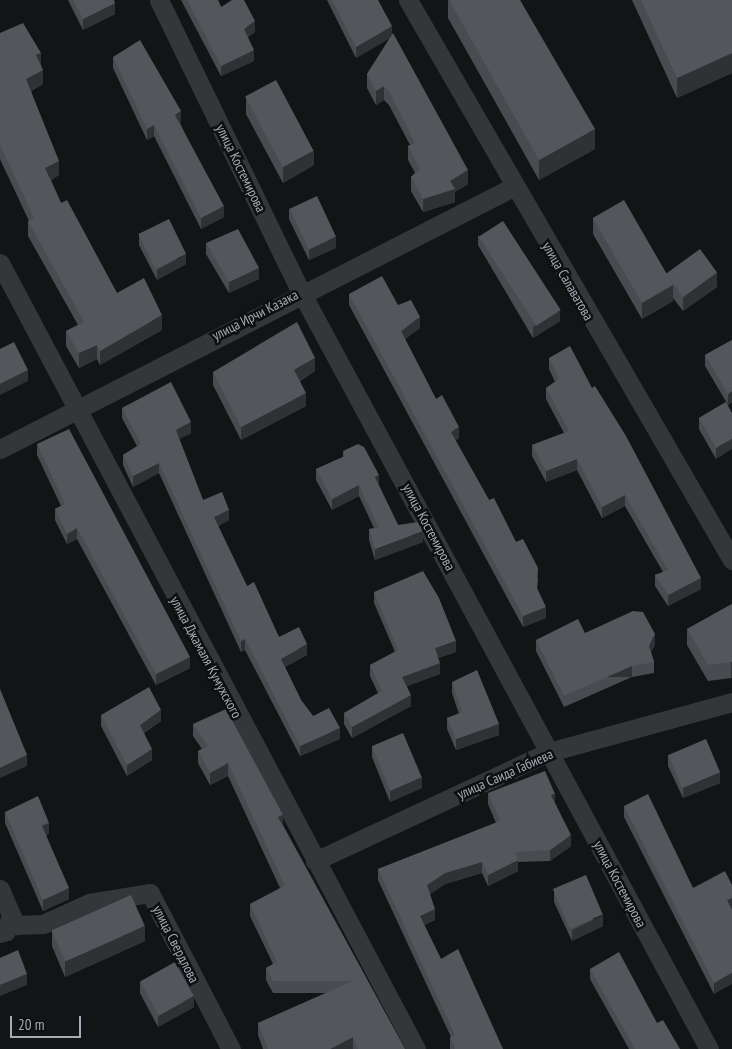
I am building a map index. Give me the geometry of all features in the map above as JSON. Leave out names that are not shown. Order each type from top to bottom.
[{"type":"street","name":"улица Костемирова","points":[[158,0],[301,292],[709,1049]]},
{"type":"street","name":"улица Салаватова","points":[[408,0],[513,187],[732,560]]},
{"type":"street","name":"улица Ирчи Казака","points":[[0,449],[75,408],[301,292],[513,187]]},
{"type":"street","name":"улица Джамаля Кумухского","points":[[0,263],[75,408],[416,1049]]},
{"type":"street","name":"улица Саида Габиева","points":[[315,861],[549,752],[732,702]]},
{"type":"street","points":[[0,889],[11,915],[6,931],[0,933]]},
{"type":"street","name":"улица Свердлова","points":[[11,915],[17,925],[43,924],[89,903],[150,893],[231,1049]]},
{"type":"building","points":[[73,0],[114,0],[115,3],[83,19]]},
{"type":"building","points":[[187,0],[218,0],[221,7],[232,0],[244,0],[255,21],[244,29],[254,50],[221,66]]},
{"type":"building","points":[[332,0],[378,0],[392,26],[356,47]]},
{"type":"building","points":[[449,0],[520,0],[595,129],[539,160]]},
{"type":"building","points":[[641,0],[732,0],[732,53],[677,78]]},
{"type":"building","points":[[23,23],[41,53],[36,55],[43,70],[26,79],[59,161],[45,168],[61,203],[67,200],[117,293],[144,278],[162,315],[100,351],[97,345],[79,353],[66,331],[84,322],[28,221],[34,218],[0,145],[0,33]]},
{"type":"building","points":[[393,33],[468,170],[450,181],[455,189],[423,199],[411,177],[420,169],[408,146],[415,143],[389,91],[384,86],[376,91],[367,74]]},
{"type":"building","points":[[140,40],[181,111],[175,115],[224,206],[201,218],[154,125],[147,129],[113,57]]},
{"type":"building","points":[[276,80],[314,151],[283,167],[245,96]]},
{"type":"building","points":[[317,196],[336,237],[309,249],[290,209]]},
{"type":"building","points":[[624,200],[673,285],[642,303],[593,218]]},
{"type":"building","points":[[169,219],[186,254],[156,269],[138,234]]},
{"type":"building","points":[[503,221],[561,310],[536,326],[479,237]]},
{"type":"building","points":[[238,229],[259,268],[229,282],[206,243]]},
{"type":"building","points":[[700,249],[717,272],[683,297],[666,274]]},
{"type":"building","points":[[382,276],[398,305],[411,300],[420,317],[401,331],[436,399],[442,395],[459,427],[451,432],[489,500],[494,498],[516,542],[523,539],[538,568],[537,588],[546,607],[523,616],[349,294]]},
{"type":"building","points":[[297,322],[315,358],[294,370],[306,393],[241,427],[213,372]]},
{"type":"building","points":[[732,340],[732,391],[728,394],[705,355]]},
{"type":"building","points":[[14,342],[28,370],[0,384],[0,349]]},
{"type":"building","points":[[570,346],[592,388],[595,386],[626,436],[701,578],[668,595],[655,575],[668,570],[625,495],[602,507],[577,459],[546,471],[532,445],[569,431],[546,388],[559,379],[549,358]]},
{"type":"building","points":[[171,382],[191,422],[176,430],[203,500],[222,492],[229,510],[214,517],[247,586],[254,582],[279,637],[299,627],[307,644],[281,659],[301,700],[313,716],[329,708],[340,728],[300,746],[245,639],[241,641],[159,463],[133,476],[123,455],[141,444],[122,408]]},
{"type":"building","points":[[726,402],[732,413],[732,439],[716,448],[699,418]]},
{"type":"building","points":[[69,429],[190,657],[156,674],[77,528],[67,534],[55,509],[65,504],[37,444]]},
{"type":"building","points":[[358,444],[364,447],[379,475],[375,477],[398,525],[418,522],[423,531],[375,549],[369,529],[379,528],[359,485],[332,499],[316,469],[345,456],[343,451]]},
{"type":"building","points":[[423,571],[439,598],[456,641],[435,648],[440,663],[402,677],[411,695],[352,727],[344,713],[382,691],[370,665],[398,650],[374,592]]},
{"type":"building","points":[[732,604],[732,662],[708,665],[687,629]]},
{"type":"building","points":[[633,611],[643,612],[655,634],[649,646],[654,662],[632,666],[564,696],[536,640],[578,619],[585,633]]},
{"type":"building","points":[[477,670],[499,724],[456,739],[447,718],[462,712],[452,682]]},
{"type":"building","points":[[149,687],[161,710],[140,725],[152,749],[127,765],[101,715]]},
{"type":"building","points":[[0,689],[27,755],[0,768]]},
{"type":"building","points":[[226,709],[283,815],[278,817],[405,1049],[358,1049],[353,1037],[330,1049],[268,1049],[258,1023],[353,981],[273,981],[266,968],[277,962],[250,904],[285,886],[228,763],[210,773],[198,751],[208,746],[193,724]]},
{"type":"building","points":[[403,733],[422,777],[390,790],[372,746]]},
{"type":"building","points":[[706,739],[720,772],[682,788],[668,755]]},
{"type":"building","points":[[545,771],[555,794],[551,795],[571,835],[550,850],[515,852],[518,860],[488,875],[482,862],[445,873],[427,885],[435,909],[420,916],[441,959],[458,949],[503,1049],[455,1049],[450,1037],[455,1035],[378,869],[500,821],[488,793]]},
{"type":"building","points":[[648,794],[693,888],[725,871],[732,885],[732,898],[727,900],[732,910],[732,973],[714,983],[624,806]]},
{"type":"building","points":[[38,796],[49,823],[42,826],[69,888],[43,900],[5,812]]},
{"type":"building","points":[[586,875],[603,915],[570,929],[553,889]]},
{"type":"building","points":[[131,895],[145,926],[65,961],[52,930]]},
{"type":"building","points":[[18,950],[27,974],[0,985],[0,958]]},
{"type":"building","points":[[619,952],[657,1023],[663,1020],[680,1049],[635,1049],[590,969]]},
{"type":"building","points":[[175,962],[194,996],[159,1016],[140,981]]}]
